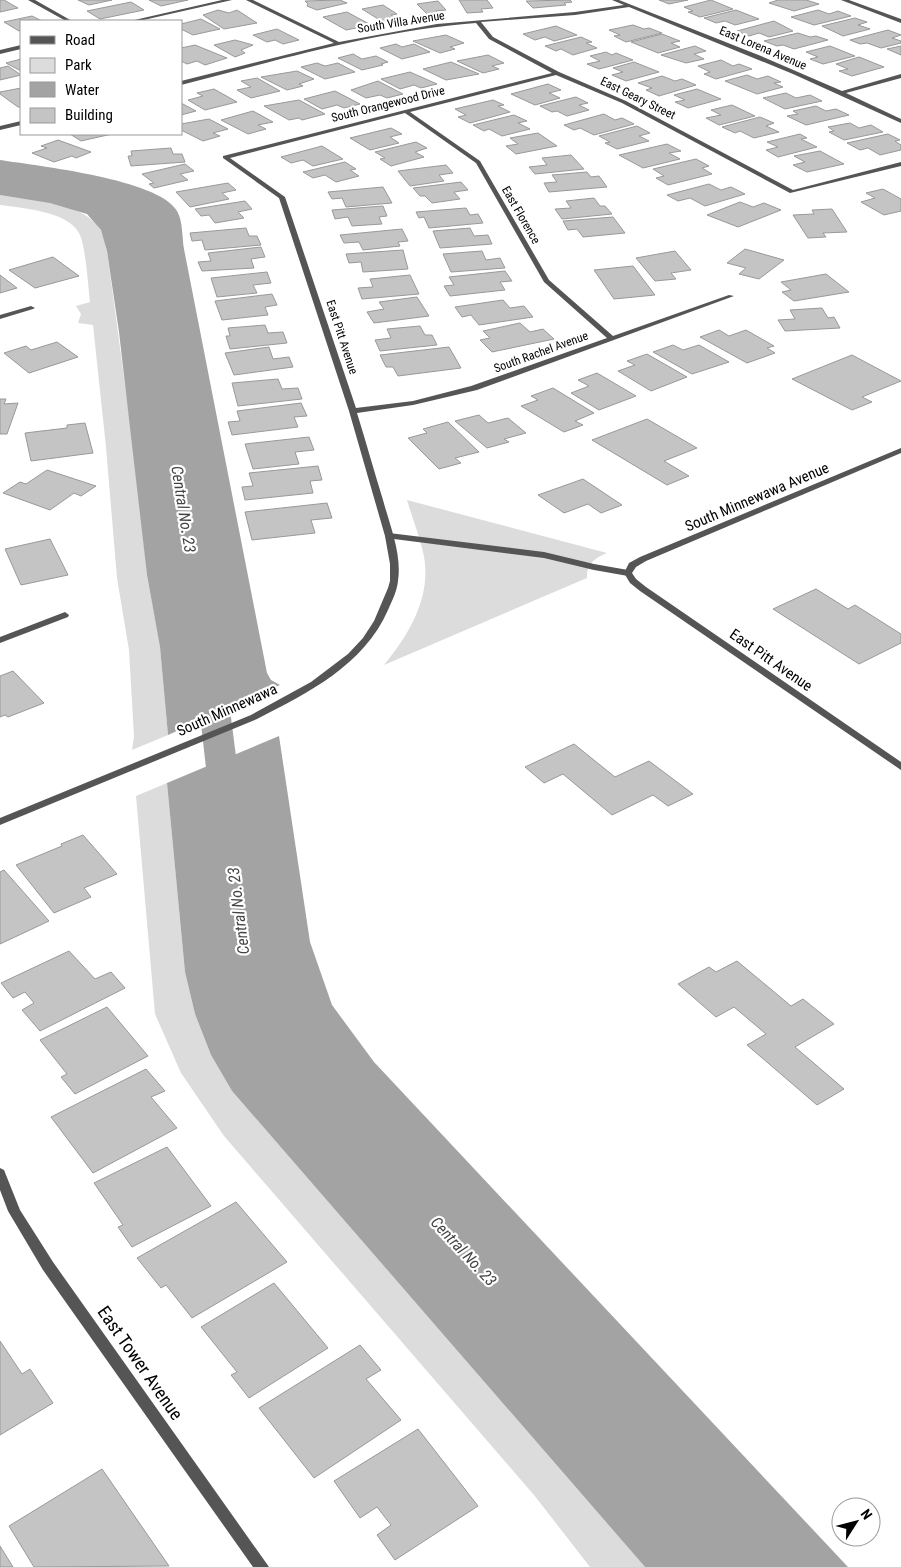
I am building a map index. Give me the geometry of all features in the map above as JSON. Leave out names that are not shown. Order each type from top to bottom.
[{"type":"street","points":[[32,0],[68,20]]},
{"type":"street","points":[[138,20],[229,0]]},
{"type":"street","points":[[249,0],[340,44]]},
{"type":"street","name":"East Lorena Avenue","points":[[615,0],[729,44],[843,92],[901,121]]},
{"type":"street","points":[[844,0],[901,21]]},
{"type":"street","name":"South Villa Avenue","points":[[182,83],[340,44],[412,29],[591,12],[629,6]]},
{"type":"street","name":"East Geary Street","points":[[478,22],[491,38],[557,73],[624,102],[792,192],[901,164]]},
{"type":"street","points":[[0,52],[20,47]]},
{"type":"street","name":"South Orangewood Drive","points":[[224,157],[557,73]]},
{"type":"street","points":[[843,92],[901,76]]},
{"type":"street","name":"East Florence","points":[[405,111],[478,162],[546,281],[611,338]]},
{"type":"street","points":[[0,128],[20,123]]},
{"type":"street","name":"East Pitt Avenue","points":[[224,157],[282,197],[353,411],[393,553]]},
{"type":"street","name":"South Rachel Avenue","points":[[353,411],[383,408],[443,397],[474,388],[731,296]]},
{"type":"street","points":[[0,317],[31,308]]},
{"type":"street","name":"South Minnewawa Avenue","points":[[628,573],[632,565],[642,559],[901,450]]},
{"type":"street","points":[[389,536],[544,555],[594,568],[628,573]]},
{"type":"street","name":"South Minnewawa","points":[[0,822],[254,717],[284,702],[342,666],[368,638],[384,612],[394,582],[393,553]]},
{"type":"street","name":"East Pitt Avenue","points":[[628,573],[633,581],[643,589],[901,767]]},
{"type":"street","points":[[0,640],[65,615]]},
{"type":"street","name":"East Tower Avenue","points":[[0,1172],[14,1211],[48,1266],[262,1567]]},
{"type":"green space","points":[[0,195],[54,203],[81,213],[92,220],[100,229],[107,251],[133,444],[147,575],[160,646],[168,735],[132,750],[134,737],[129,650],[117,578],[93,325],[78,323],[81,314],[76,306],[90,302],[83,247],[79,233],[65,220],[55,215],[32,209],[0,205]]},
{"type":"green space","points":[[407,500],[607,553],[592,562],[588,569],[587,578],[384,665],[394,653],[417,613],[425,583],[423,552]]},
{"type":"green space","points":[[167,783],[185,972],[195,1014],[211,1055],[232,1091],[645,1567],[590,1567],[534,1495],[224,1136],[181,1073],[155,1014],[136,796]]},
{"type":"water","points":[[0,160],[68,170],[123,182],[147,190],[166,200],[177,211],[180,220],[184,249],[267,673],[271,680],[280,685],[168,735],[160,647],[147,575],[119,332],[107,251],[101,230],[87,214],[50,203],[0,195]]},
{"type":"water","points":[[279,736],[310,942],[332,1005],[374,1062],[848,1567],[645,1567],[232,1091],[211,1055],[195,1014],[185,972],[167,783]]},
{"type":"building","points":[[0,0],[4,0],[18,8],[0,12]]},
{"type":"building","points":[[78,0],[112,0],[89,5]]},
{"type":"building","points":[[149,0],[188,0],[161,6]]},
{"type":"building","points":[[340,0],[347,3],[317,10],[307,6],[308,4],[305,1]]},
{"type":"building","points":[[459,0],[487,0],[493,8],[481,9],[483,12],[467,13]]},
{"type":"building","points":[[570,0],[572,2],[564,3],[566,5],[533,8],[526,1]]},
{"type":"building","points":[[659,0],[688,0],[669,4]]},
{"type":"building","points":[[711,0],[733,9],[700,17],[688,12],[693,11],[684,7]]},
{"type":"building","points":[[778,0],[806,0],[819,4],[794,11],[769,3]]},
{"type":"building","points":[[438,1],[446,10],[436,11],[439,14],[428,15],[417,4]]},
{"type":"building","points":[[131,2],[144,10],[100,19],[87,11]]},
{"type":"building","points":[[383,5],[397,14],[391,15],[397,19],[383,22],[362,9]]},
{"type":"building","points":[[218,10],[229,13],[237,10],[257,23],[224,29],[203,15]]},
{"type":"building","points":[[736,10],[759,19],[735,25],[725,21],[716,23],[704,18]]},
{"type":"building","points":[[818,10],[829,14],[838,11],[851,16],[814,25],[791,17]]},
{"type":"building","points":[[347,12],[371,25],[346,30],[323,17]]},
{"type":"building","points":[[32,16],[40,20],[20,20],[19,31],[4,22]]},
{"type":"building","points":[[855,18],[867,22],[858,25],[870,29],[843,36],[822,26]]},
{"type":"building","points":[[201,19],[220,29],[193,35],[182,30],[182,24]]},
{"type":"building","points":[[774,21],[793,31],[769,37],[759,33],[749,36],[737,31]]},
{"type":"building","points":[[633,25],[662,33],[626,42],[614,36],[620,35],[609,30]]},
{"type":"building","points":[[556,26],[577,35],[554,41],[545,37],[535,40],[523,34]]},
{"type":"building","points":[[277,29],[299,40],[283,44],[275,40],[267,42],[253,35]]},
{"type":"building","points":[[888,30],[901,35],[892,38],[901,41],[901,43],[881,48],[850,40]]},
{"type":"building","points":[[798,33],[828,40],[794,49],[764,41]]},
{"type":"building","points":[[662,34],[680,41],[671,43],[680,47],[658,53],[631,42]]},
{"type":"building","points":[[446,35],[464,43],[450,47],[455,49],[440,53],[413,41]]},
{"type":"building","points":[[581,37],[592,42],[586,43],[597,48],[573,55],[561,49],[556,51],[545,46]]},
{"type":"building","points":[[235,40],[253,45],[241,50],[245,53],[235,57],[214,45]]},
{"type":"building","points":[[396,44],[402,47],[414,44],[430,52],[402,59],[380,48]]},
{"type":"building","points":[[195,45],[227,58],[205,65],[197,61],[187,64],[182,62],[182,48]]},
{"type":"building","points":[[695,46],[706,51],[694,54],[704,59],[686,63],[661,55]]},
{"type":"building","points":[[830,46],[855,56],[823,64],[810,59],[818,57],[806,52]]},
{"type":"building","points":[[901,46],[901,55],[887,49]]},
{"type":"building","points":[[606,52],[612,55],[616,53],[633,60],[599,69],[587,64],[600,61],[590,56]]},
{"type":"building","points":[[353,54],[362,59],[376,56],[388,62],[362,70],[338,58]]},
{"type":"building","points":[[488,55],[504,63],[492,66],[499,69],[483,73],[457,61]]},
{"type":"building","points":[[859,57],[884,67],[852,76],[839,71],[848,69],[836,64]]},
{"type":"building","points":[[20,59],[20,70],[6,63]]},
{"type":"building","points":[[721,60],[733,66],[739,64],[752,69],[716,79],[704,74],[710,72],[698,66]]},
{"type":"building","points":[[451,62],[479,74],[446,80],[423,69]]},
{"type":"building","points":[[634,62],[659,72],[626,81],[612,75],[623,72],[613,68]]},
{"type":"building","points":[[317,63],[325,66],[338,63],[355,72],[325,79],[301,67]]},
{"type":"building","points":[[8,66],[20,75],[0,80],[0,68]]},
{"type":"building","points":[[297,71],[314,79],[299,84],[303,86],[287,90],[261,77]]},
{"type":"building","points":[[410,72],[437,84],[421,88],[414,85],[400,89],[381,79]]},
{"type":"building","points":[[747,75],[757,79],[768,76],[781,82],[774,83],[783,87],[757,94],[725,81]]},
{"type":"building","points":[[662,76],[675,81],[682,79],[696,85],[659,96],[646,90],[652,88],[638,83]]},
{"type":"building","points":[[257,78],[280,91],[251,98],[237,90],[251,87],[241,81]]},
{"type":"building","points":[[378,81],[403,94],[387,98],[380,95],[366,98],[351,90]]},
{"type":"building","points":[[548,84],[561,90],[549,93],[560,98],[535,105],[511,94]]},
{"type":"building","points":[[20,88],[20,107],[0,94],[0,92]]},
{"type":"building","points":[[214,89],[237,102],[205,110],[188,100],[203,96],[197,93]]},
{"type":"building","points":[[697,89],[721,99],[688,108],[675,102],[685,100],[674,95]]},
{"type":"building","points":[[335,91],[360,104],[344,108],[337,105],[322,109],[304,99]]},
{"type":"building","points":[[786,93],[796,98],[810,95],[822,101],[785,109],[763,98]]},
{"type":"building","points":[[576,97],[588,103],[579,105],[589,110],[567,116],[540,106]]},
{"type":"building","points":[[299,100],[325,114],[302,120],[299,118],[289,120],[264,106]]},
{"type":"building","points":[[493,100],[504,105],[498,106],[510,112],[470,123],[458,117],[466,115],[455,109]]},
{"type":"building","points":[[182,104],[196,111],[182,115]]},
{"type":"building","points":[[732,105],[755,116],[719,125],[706,118],[721,115],[711,110]]},
{"type":"building","points":[[816,106],[826,111],[836,109],[849,115],[806,125],[787,116],[798,114],[793,111]]},
{"type":"building","points":[[253,111],[273,122],[258,125],[266,129],[248,134],[221,120]]},
{"type":"building","points":[[604,114],[615,120],[622,118],[634,124],[594,135],[580,128],[574,130],[564,125]]},
{"type":"building","points":[[514,115],[527,121],[518,123],[530,129],[502,136],[489,129],[484,131],[473,125]]},
{"type":"building","points":[[760,117],[774,123],[766,126],[779,132],[754,138],[740,131],[735,133],[722,127]]},
{"type":"building","points":[[209,119],[228,129],[213,133],[220,136],[203,141],[182,130],[182,124]]},
{"type":"building","points":[[850,123],[859,128],[871,125],[883,132],[844,140],[829,132],[834,131],[828,127]]},
{"type":"building","points":[[637,126],[650,133],[639,136],[649,141],[617,149],[605,143],[610,142],[599,136]]},
{"type":"building","points":[[391,128],[402,134],[390,137],[399,143],[370,150],[350,138]]},
{"type":"building","points":[[538,133],[557,146],[516,154],[506,146],[518,144],[510,138]]},
{"type":"building","points":[[800,134],[807,138],[801,139],[817,147],[778,157],[766,150],[778,147],[767,142]]},
{"type":"building","points":[[888,134],[900,140],[895,141],[901,145],[901,150],[880,155],[868,148],[860,150],[847,143]]},
{"type":"building","points":[[72,135],[108,135],[81,141]]},
{"type":"building","points":[[58,140],[91,152],[76,158],[72,156],[54,162],[32,153],[47,148],[41,146]]},
{"type":"building","points":[[416,142],[427,148],[415,152],[424,157],[391,166],[380,159],[385,158],[375,152]]},
{"type":"building","points":[[667,144],[681,151],[669,153],[680,159],[643,168],[619,155]]},
{"type":"building","points":[[322,146],[343,159],[313,166],[303,160],[291,163],[281,157]]},
{"type":"building","points":[[171,148],[173,154],[182,154],[185,162],[131,166],[128,156],[132,156],[131,151]]},
{"type":"building","points":[[820,151],[844,164],[807,172],[793,165],[805,162],[794,156]]},
{"type":"building","points":[[571,155],[584,169],[535,174],[529,167],[547,165],[542,158]]},
{"type":"building","points":[[696,159],[709,166],[702,168],[712,174],[668,185],[656,178],[664,176],[653,169]]},
{"type":"building","points":[[345,162],[356,169],[350,170],[359,176],[336,182],[325,175],[313,178],[303,172]]},
{"type":"building","points":[[185,164],[194,171],[180,174],[188,180],[154,188],[149,184],[154,183],[142,174]]},
{"type":"building","points":[[446,165],[453,173],[439,175],[444,181],[410,186],[398,171]]},
{"type":"building","points":[[587,172],[591,177],[599,176],[607,187],[549,192],[544,183],[557,182],[552,175]]},
{"type":"building","points":[[461,182],[468,190],[454,192],[460,199],[432,203],[425,196],[420,196],[413,188]]},
{"type":"building","points":[[228,183],[236,190],[222,193],[229,199],[190,207],[176,192]]},
{"type":"building","points":[[709,184],[721,190],[731,187],[745,194],[705,206],[690,198],[678,201],[667,195]]},
{"type":"building","points":[[383,187],[392,203],[346,207],[342,198],[332,199],[328,192]]},
{"type":"building","points":[[883,189],[901,199],[901,211],[884,215],[861,202],[875,198],[866,193]]},
{"type":"building","points":[[594,198],[600,206],[605,206],[612,214],[562,219],[555,209],[571,208],[566,201]]},
{"type":"building","points":[[245,201],[252,209],[238,212],[244,218],[215,223],[209,215],[201,216],[195,209]]},
{"type":"building","points":[[740,202],[753,207],[764,203],[781,210],[738,227],[707,215]]},
{"type":"building","points":[[383,206],[387,216],[379,217],[382,224],[352,226],[348,217],[335,219],[332,210]]},
{"type":"building","points":[[466,208],[470,215],[478,214],[483,223],[429,228],[424,217],[419,218],[416,212]]},
{"type":"building","points":[[832,209],[847,232],[823,233],[826,237],[808,238],[793,215],[814,214],[812,210]]},
{"type":"building","points":[[613,217],[625,233],[583,237],[577,229],[568,230],[563,221]]},
{"type":"building","points":[[246,228],[249,236],[257,236],[261,245],[205,250],[202,240],[192,241],[190,233]]},
{"type":"building","points":[[470,228],[474,236],[488,235],[492,244],[440,248],[433,231]]},
{"type":"building","points":[[402,229],[408,241],[398,242],[400,246],[363,250],[359,242],[344,243],[340,235]]},
{"type":"building","points":[[261,247],[265,257],[251,259],[254,268],[202,271],[198,262],[211,261],[208,253]]},
{"type":"building","points":[[745,249],[784,260],[759,279],[739,274],[746,268],[727,263]]},
{"type":"building","points":[[403,250],[408,269],[363,272],[361,262],[349,263],[346,254]]},
{"type":"building","points":[[482,251],[486,260],[500,258],[505,268],[451,272],[443,254]]},
{"type":"building","points":[[675,251],[691,270],[671,273],[676,279],[655,281],[636,258]]},
{"type":"building","points":[[53,257],[79,276],[35,288],[9,270]]},
{"type":"building","points":[[633,266],[655,295],[614,299],[594,270]]},
{"type":"building","points":[[505,271],[512,281],[500,282],[505,290],[450,296],[444,286],[454,285],[449,277]]},
{"type":"building","points":[[267,272],[271,283],[253,285],[257,293],[217,297],[211,278]]},
{"type":"building","points":[[826,274],[849,292],[794,301],[782,292],[791,290],[781,282]]},
{"type":"building","points":[[0,275],[17,288],[0,293]]},
{"type":"building","points":[[410,275],[419,294],[362,299],[358,288],[373,287],[370,279]]},
{"type":"building","points":[[272,294],[277,305],[265,307],[268,315],[222,320],[215,301]]},
{"type":"building","points":[[417,297],[429,316],[374,323],[367,312],[384,309],[379,302]]},
{"type":"building","points":[[503,300],[510,308],[524,306],[533,317],[479,325],[471,315],[462,317],[455,307]]},
{"type":"building","points":[[822,308],[828,318],[834,317],[840,328],[785,331],[778,320],[795,319],[790,310]]},
{"type":"building","points":[[520,323],[530,332],[543,329],[554,339],[492,352],[480,340],[490,338],[483,331]]},
{"type":"building","points":[[265,325],[268,333],[283,332],[287,343],[230,349],[226,336],[230,336],[228,328]]},
{"type":"building","points":[[420,326],[425,335],[432,335],[437,345],[380,351],[375,340],[391,338],[387,329]]},
{"type":"building","points":[[719,330],[729,336],[746,330],[774,346],[767,348],[775,353],[747,363],[700,337]]},
{"type":"building","points":[[57,342],[78,357],[29,373],[4,353],[26,346],[31,350]]},
{"type":"building","points":[[673,345],[683,350],[699,345],[729,362],[692,374],[653,352]]},
{"type":"building","points":[[269,347],[273,359],[289,357],[293,367],[234,375],[225,353]]},
{"type":"building","points":[[449,347],[461,368],[398,376],[393,367],[386,367],[380,355]]},
{"type":"building","points":[[647,354],[687,377],[651,391],[618,371],[635,365],[627,361]]},
{"type":"building","points":[[852,355],[901,381],[862,397],[872,402],[852,410],[792,379]]},
{"type":"building","points":[[597,373],[636,396],[599,410],[571,393],[589,386],[578,380]]},
{"type":"building","points":[[278,379],[282,389],[298,388],[302,399],[238,406],[232,383]]},
{"type":"building","points":[[553,388],[594,413],[575,421],[583,425],[564,432],[521,406],[538,400],[531,396]]},
{"type":"building","points":[[0,399],[6,399],[4,404],[18,403],[7,434],[0,434]]},
{"type":"building","points":[[301,403],[307,416],[294,417],[298,427],[232,435],[228,422],[240,421],[237,411]]},
{"type":"building","points":[[479,415],[488,423],[508,418],[526,433],[504,439],[509,442],[487,448],[455,421]]},
{"type":"building","points":[[647,419],[697,448],[664,461],[689,476],[667,485],[592,440]]},
{"type":"building","points":[[448,422],[479,452],[455,458],[461,463],[439,469],[408,438],[427,433],[423,429]]},
{"type":"building","points":[[85,423],[93,453],[31,461],[25,433],[67,428],[67,425]]},
{"type":"building","points":[[309,437],[314,450],[295,452],[299,464],[253,469],[245,444]]},
{"type":"building","points":[[318,466],[322,480],[310,481],[313,493],[245,500],[242,487],[253,486],[249,473]]},
{"type":"building","points":[[47,470],[96,486],[81,496],[74,493],[50,510],[3,493],[20,482],[26,484]]},
{"type":"building","points":[[583,479],[622,505],[601,513],[588,504],[564,513],[538,495]]},
{"type":"building","points":[[327,503],[332,518],[311,520],[315,533],[252,540],[245,512]]},
{"type":"building","points":[[50,539],[68,575],[21,585],[5,549]]},
{"type":"building","points":[[816,589],[848,609],[855,605],[901,634],[901,643],[859,664],[773,609]]},
{"type":"building","points":[[13,671],[44,703],[8,717],[5,715],[0,717],[0,676]]},
{"type":"building","points":[[574,744],[615,777],[649,761],[693,794],[668,806],[653,795],[612,815],[563,774],[544,783],[525,767]]},
{"type":"building","points":[[83,835],[117,874],[84,888],[91,897],[54,913],[16,865]]},
{"type":"building","points":[[4,870],[49,921],[0,944],[0,872]]},
{"type":"building","points":[[69,951],[95,979],[111,972],[125,988],[40,1031],[22,1010],[34,1003],[25,992],[13,998],[1,983]]},
{"type":"building","points":[[737,961],[791,1006],[803,999],[834,1024],[795,1047],[844,1089],[817,1105],[747,1045],[766,1034],[734,1007],[716,1017],[678,984],[709,967],[716,972]]},
{"type":"building","points":[[107,1007],[148,1056],[75,1094],[61,1077],[67,1074],[40,1040]]},
{"type":"building","points":[[146,1069],[165,1091],[151,1097],[177,1128],[93,1173],[51,1117]]},
{"type":"building","points":[[167,1147],[211,1206],[132,1247],[118,1227],[123,1225],[94,1183]]},
{"type":"building","points":[[236,1202],[287,1262],[192,1318],[166,1285],[161,1288],[137,1258]]},
{"type":"building","points":[[274,1283],[328,1348],[249,1398],[231,1375],[237,1372],[201,1327]]},
{"type":"building","points":[[0,1341],[22,1374],[30,1369],[53,1403],[0,1435]]},
{"type":"building","points":[[360,1345],[381,1370],[366,1379],[401,1420],[314,1478],[259,1408]]},
{"type":"building","points":[[418,1429],[478,1506],[395,1560],[377,1535],[391,1525],[377,1507],[360,1518],[334,1481]]},
{"type":"building","points":[[102,1469],[169,1566],[34,1567],[9,1526]]},
{"type":"building","points":[[0,1546],[13,1567],[0,1567]]},
{"type":"waterway","name":"Central No. 23","points":[[210,671],[226,803]]}]
